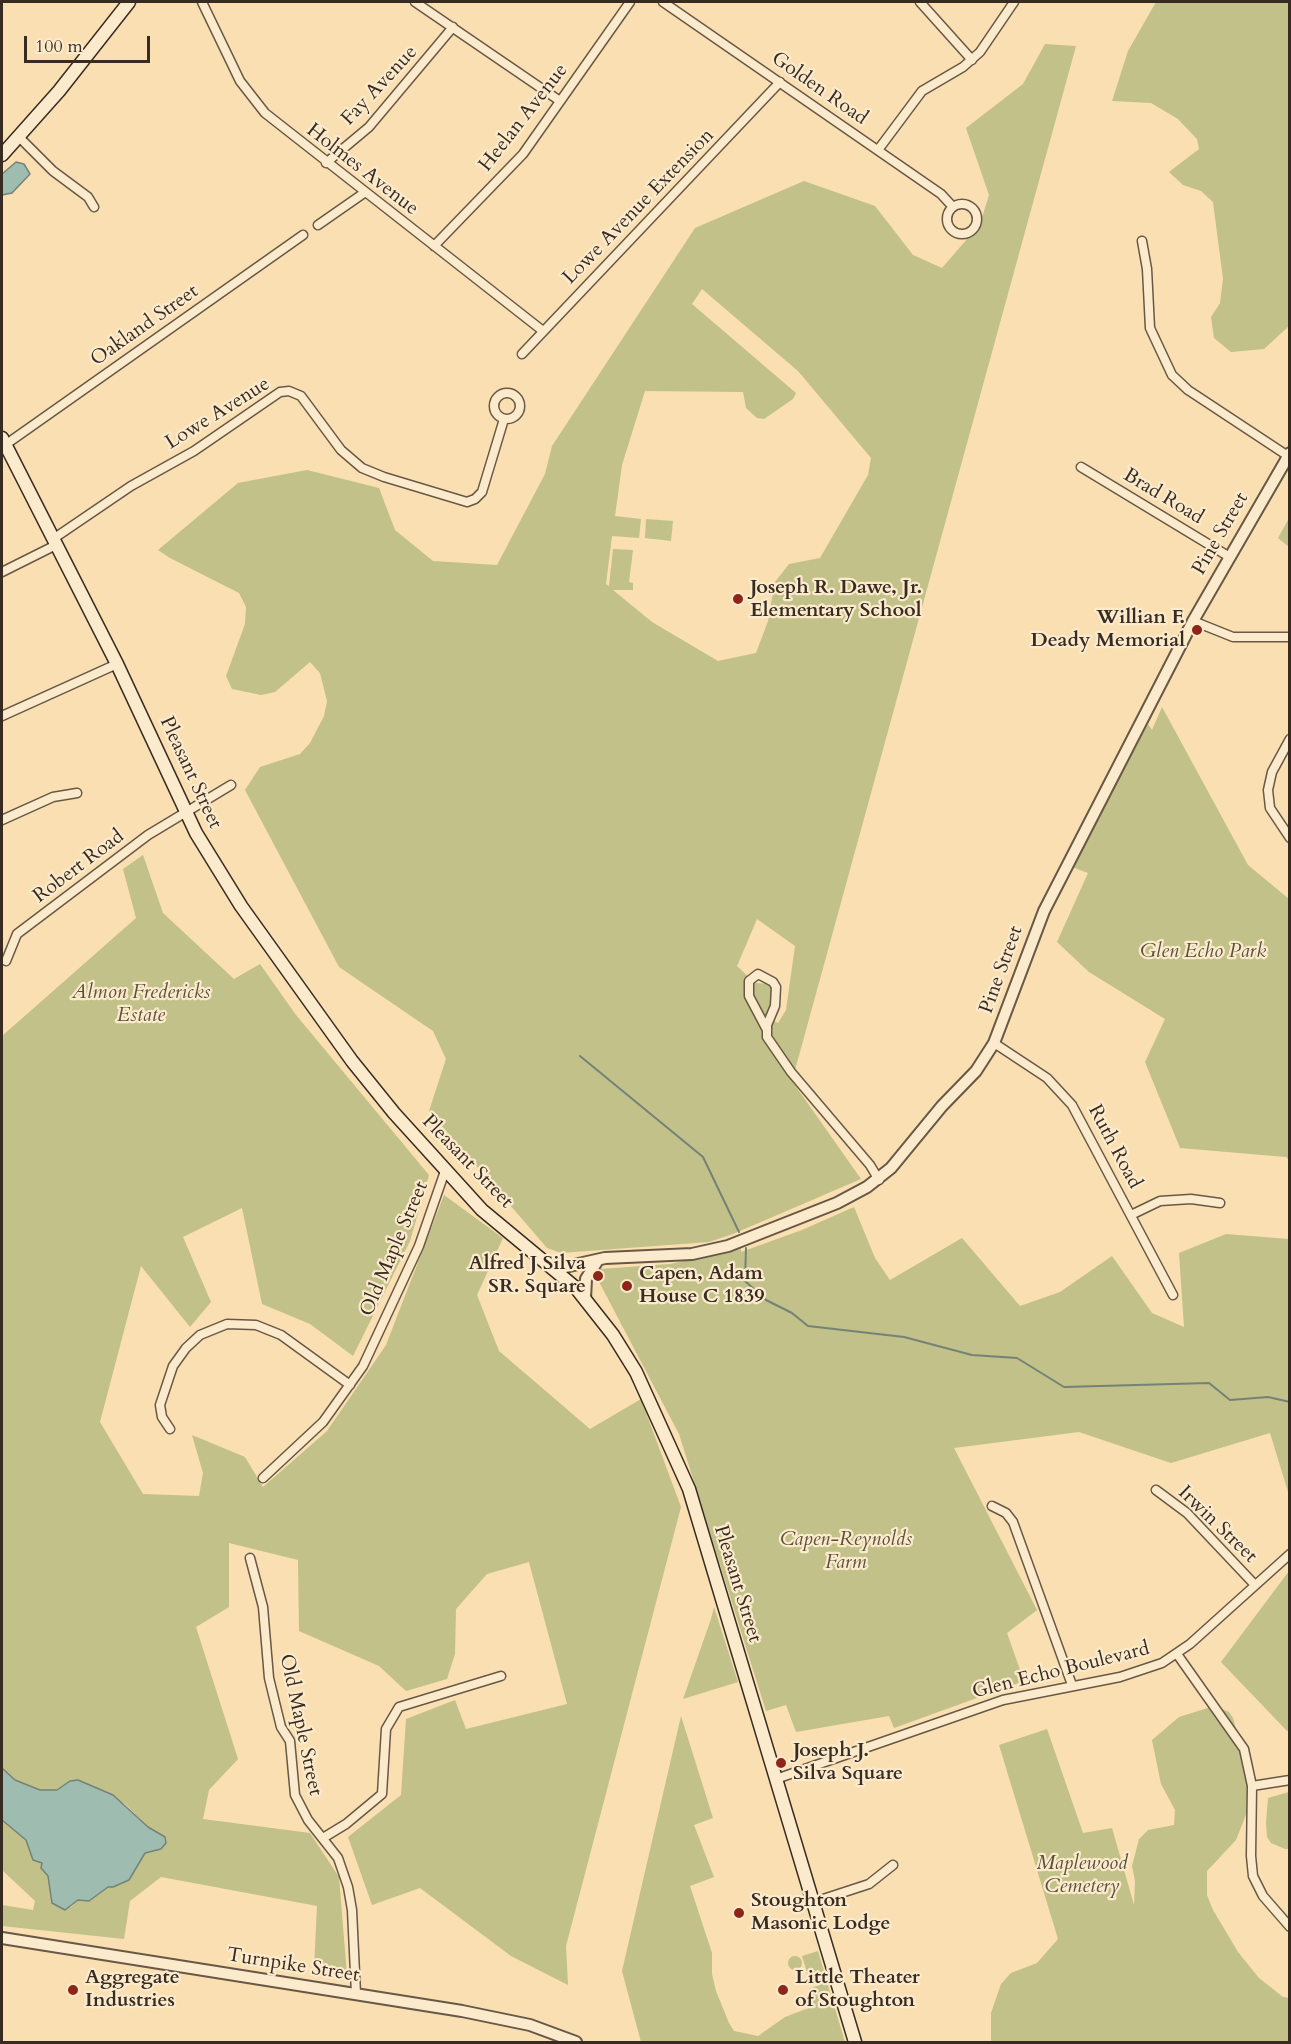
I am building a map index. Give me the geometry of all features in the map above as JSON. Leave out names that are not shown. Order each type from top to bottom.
[{"type":"main road","points":[[2,155],[78,68],[129,2]]},
{"type":"main road","name":"Pleasant Street","points":[[3,441],[117,664],[186,812],[218,871],[338,1042],[394,1113],[482,1210],[556,1269],[585,1299],[636,1372],[677,1459],[814,1902],[855,2043]]},
{"type":"street","name":"Holmes Avenue","points":[[202,2],[240,81],[252,98],[285,132],[543,331]]},
{"type":"street","points":[[415,2],[560,101]]},
{"type":"street","name":"Heelan Avenue","points":[[434,246],[523,154],[630,2]]},
{"type":"street","name":"Golden Road","points":[[663,2],[945,197],[953,207]]},
{"type":"street","points":[[920,2],[972,60]]},
{"type":"street","points":[[878,150],[922,91],[972,60],[1014,2]]},
{"type":"street","name":"Fay Avenue","points":[[326,163],[369,127],[453,27]]},
{"type":"street","name":"Lowe Avenue Extension","points":[[522,354],[780,82]]},
{"type":"street","points":[[18,137],[53,171],[88,197],[94,207]]},
{"type":"street","points":[[318,225],[364,193]]},
{"type":"street","name":"Oakland Street","points":[[3,441],[303,235]]},
{"type":"street","points":[[1142,241],[1147,268],[1150,328],[1172,375],[1188,390],[1289,454]]},
{"type":"street","name":"Lowe Avenue","points":[[55,542],[131,486],[194,451],[280,392],[289,391],[301,396],[341,450],[362,468],[467,502],[475,499],[482,492],[504,419]]},
{"type":"street","name":"Pine Street","points":[[556,1269],[598,1260],[692,1254],[720,1249],[837,1203],[879,1180],[942,1106],[976,1071],[994,1043],[1044,911],[1193,621],[1228,556],[1289,454]]},
{"type":"street","name":"Brad Road","points":[[1081,467],[1228,556]]},
{"type":"street","points":[[2,572],[55,542]]},
{"type":"street","points":[[1193,621],[1233,637],[1290,637]]},
{"type":"street","points":[[2,716],[117,664]]},
{"type":"street","points":[[1290,739],[1272,772],[1268,790],[1270,808],[1290,838]]},
{"type":"street","name":"Robert Road","points":[[6,961],[17,934],[148,835],[231,785]]},
{"type":"street","points":[[2,820],[53,797],[77,793]]},
{"type":"street","points":[[767,1030],[749,996],[749,981],[758,974],[773,982],[776,987],[775,1006],[767,1037],[791,1072],[870,1166],[879,1180]]},
{"type":"street","name":"Ruth Road","points":[[994,1043],[1047,1078],[1072,1105],[1173,1295]]},
{"type":"street","name":"Old Maple Street","points":[[263,1478],[323,1422],[350,1385],[372,1348],[419,1246],[445,1171]]},
{"type":"street","points":[[1131,1215],[1152,1204],[1175,1199],[1220,1203]]},
{"type":"street","points":[[585,1299],[586,1279],[598,1260]]},
{"type":"street","points":[[170,1429],[162,1417],[160,1405],[169,1374],[178,1358],[194,1341],[209,1330],[227,1324],[252,1325],[280,1335],[350,1385]]},
{"type":"street","name":"Irwin Street","points":[[1156,1490],[1187,1513],[1255,1585]]},
{"type":"street","points":[[992,1506],[1006,1514],[1013,1522],[1072,1685]]},
{"type":"street","name":"Glen Echo Boulevard","points":[[776,1779],[997,1702],[1132,1674],[1162,1663],[1177,1654],[1290,1554]]},
{"type":"street","name":"Old Maple Street","points":[[250,1558],[263,1607],[269,1677],[281,1727],[290,1741],[295,1796],[308,1820],[338,1858],[348,1887],[352,1910],[356,1994]]},
{"type":"street","points":[[1177,1654],[1239,1741],[1247,1758],[1252,1786],[1253,1876],[1263,1896],[1290,1927]]},
{"type":"street","points":[[323,1838],[346,1824],[382,1794],[386,1729],[399,1707],[501,1676]]},
{"type":"street","points":[[1252,1786],[1290,1780]]},
{"type":"street","points":[[814,1902],[869,1884],[893,1865]]},
{"type":"street","name":"Turnpike Street","points":[[2,1938],[356,1994],[527,2024],[576,2043]]},
{"type":"green space","points":[[1156,2],[1289,2],[1289,326],[1264,349],[1231,352],[1214,338],[1211,317],[1220,303],[1223,279],[1213,202],[1201,191],[1183,185],[1169,172],[1199,149],[1197,139],[1178,119],[1151,103],[1112,101],[1128,51]]},
{"type":"green space","points":[[1045,44],[1076,46],[792,1081],[861,1179],[709,1242],[561,1253],[547,1248],[429,1111],[446,1059],[433,1031],[339,967],[245,790],[260,767],[300,754],[310,743],[324,716],[327,701],[320,673],[310,662],[275,692],[261,695],[232,689],[226,676],[245,624],[246,607],[239,593],[158,550],[238,483],[307,470],[379,488],[395,530],[433,561],[497,565],[545,474],[552,446],[695,228],[804,181],[875,206],[913,255],[942,268],[980,224],[989,195],[966,128],[1023,84]],"holes":[[[702,289],[798,371],[871,458],[868,475],[820,558],[789,564],[775,582],[768,621],[756,653],[718,661],[652,622],[613,590],[633,590],[633,583],[629,582],[633,550],[613,549],[609,586],[606,584],[612,536],[639,538],[641,519],[615,516],[622,465],[645,391],[743,392],[746,408],[757,418],[764,419],[793,399],[796,393],[692,304]],[[757,919],[795,946],[786,1010],[778,1023],[772,1020],[771,984],[755,983],[737,966]]]},
{"type":"green space","points":[[1289,518],[1289,547],[1278,538]]},
{"type":"green space","points":[[646,519],[673,521],[671,541],[645,538]]},
{"type":"green space","name":"Glen Echo Park","points":[[1162,707],[1248,865],[1289,899],[1289,1160],[1286,1157],[1180,1148],[1145,1062],[1165,1019],[1089,972],[1057,942],[1088,873],[1072,867],[1148,724],[1152,730]]},
{"type":"green space","name":"Almon Fredericks Estate","points":[[143,855],[163,913],[234,979],[260,964],[296,1015],[429,1175],[410,1241],[353,1356],[310,1324],[262,1304],[242,1208],[183,1237],[211,1302],[190,1327],[141,1266],[100,1422],[143,1494],[199,1496],[203,1473],[192,1435],[245,1457],[263,1487],[327,1431],[386,1345],[444,1195],[503,1238],[477,1295],[499,1351],[590,1429],[641,1399],[681,1507],[566,1946],[568,1985],[511,1956],[420,1888],[372,1905],[348,1837],[401,1795],[406,1719],[455,1700],[466,1729],[567,1704],[529,1562],[487,1574],[456,1609],[455,1654],[447,1679],[406,1691],[379,1666],[299,1631],[298,1560],[229,1543],[229,1607],[196,1627],[238,1759],[209,1790],[203,1819],[310,1833],[339,1877],[347,1975],[314,1968],[317,1906],[161,1877],[130,1901],[124,1939],[2,1926],[2,1905],[33,1910],[35,1901],[2,1870],[2,1820],[26,1840],[33,1860],[42,1863],[41,1868],[48,1876],[52,1903],[71,1907],[78,1900],[89,1901],[108,1887],[129,1880],[145,1853],[161,1849],[165,1837],[148,1827],[125,1804],[70,1781],[58,1790],[40,1790],[15,1780],[2,1768],[2,1036],[136,918],[123,869]]},
{"type":"green space","name":"Capen-Reynolds Farm","points":[[854,1207],[875,1258],[890,1280],[962,1238],[1020,1306],[1060,1292],[1112,1256],[1152,1313],[1184,1327],[1179,1253],[1226,1234],[1289,1239],[1289,1495],[1270,1433],[1171,1463],[1079,1432],[954,1448],[1037,1610],[1007,1633],[1024,1681],[894,1728],[889,1716],[796,1732],[786,1705],[766,1711],[679,1434],[597,1278],[600,1269],[670,1264],[741,1248],[741,1252],[802,1230]]},
{"type":"green space","points":[[1289,1571],[1290,1729],[1287,1731],[1221,1662]]},
{"type":"green space","points":[[714,1607],[738,1682],[683,1699],[711,1619]]},
{"type":"green space","name":"Maplewood Cemetery","points":[[1214,1706],[1229,1712],[1233,1718],[1248,1777],[1251,1802],[1236,1840],[1207,1871],[1207,1895],[1213,1910],[1238,1952],[1259,1978],[1283,1997],[1289,1998],[1289,2042],[991,2042],[991,2013],[1001,1984],[1011,1973],[1037,1963],[1058,1939],[999,1745],[1047,1729],[1083,1833],[1112,1828],[1134,1905],[1135,1881],[1132,1866],[1139,1839],[1148,1830],[1174,1825],[1175,1810],[1161,1784],[1152,1740],[1179,1717]]},
{"type":"green space","points":[[681,1716],[713,1818],[694,1825],[714,1877],[690,1886],[712,1953],[712,1974],[716,1991],[729,2023],[734,2031],[758,2036],[785,2017],[814,2006],[809,1989],[827,1982],[845,2042],[641,2042],[622,1971]]},
{"type":"green space","points":[[1289,1792],[1289,1849],[1285,1849],[1271,1843],[1267,1837],[1266,1823],[1268,1798]]},
{"type":"green space","points":[[818,1951],[826,1978],[810,1982],[802,1956]]},
{"type":"green space","points":[[795,1956],[800,1958],[802,1963],[800,1968],[795,1970],[790,1968],[788,1963],[790,1958]]},
{"type":"shaded area","points":[[16,162],[24,164],[30,174],[12,193],[2,195],[2,174]]},
{"type":"shaded area","points":[[2,1768],[15,1780],[40,1790],[57,1790],[70,1781],[78,1780],[113,1795],[148,1827],[165,1837],[166,1843],[161,1849],[145,1853],[129,1880],[108,1887],[89,1901],[78,1900],[65,1910],[52,1903],[48,1876],[41,1868],[42,1863],[33,1860],[26,1840],[2,1820]]},
{"type":"waterway","points":[[580,1056],[703,1157],[739,1232]]},
{"type":"waterway","points":[[746,1248],[745,1281],[766,1300],[792,1313],[808,1326],[904,1337],[972,1355],[1017,1358],[1064,1387],[1209,1383],[1230,1400],[1268,1397],[1290,1402]]},
{"type":"place","name":"Joseph R. Dawe, Jr. Elementary School","points":[[738,599]]},
{"type":"place","name":"Willian F. Deady Memorial","points":[[1197,630]]},
{"type":"place","name":"Alfred J Silva SR. Square","points":[[598,1276]]},
{"type":"place","name":"Capen, Adam House C 1839","points":[[627,1286]]},
{"type":"place","name":"Joseph J. Silva Square","points":[[781,1763]]},
{"type":"place","name":"Stoughton Masonic Lodge","points":[[739,1913]]},
{"type":"place","name":"Aggregate Industries","points":[[73,1990]]},
{"type":"place","name":"Little Theater of Stoughton","points":[[783,1990]]}]
